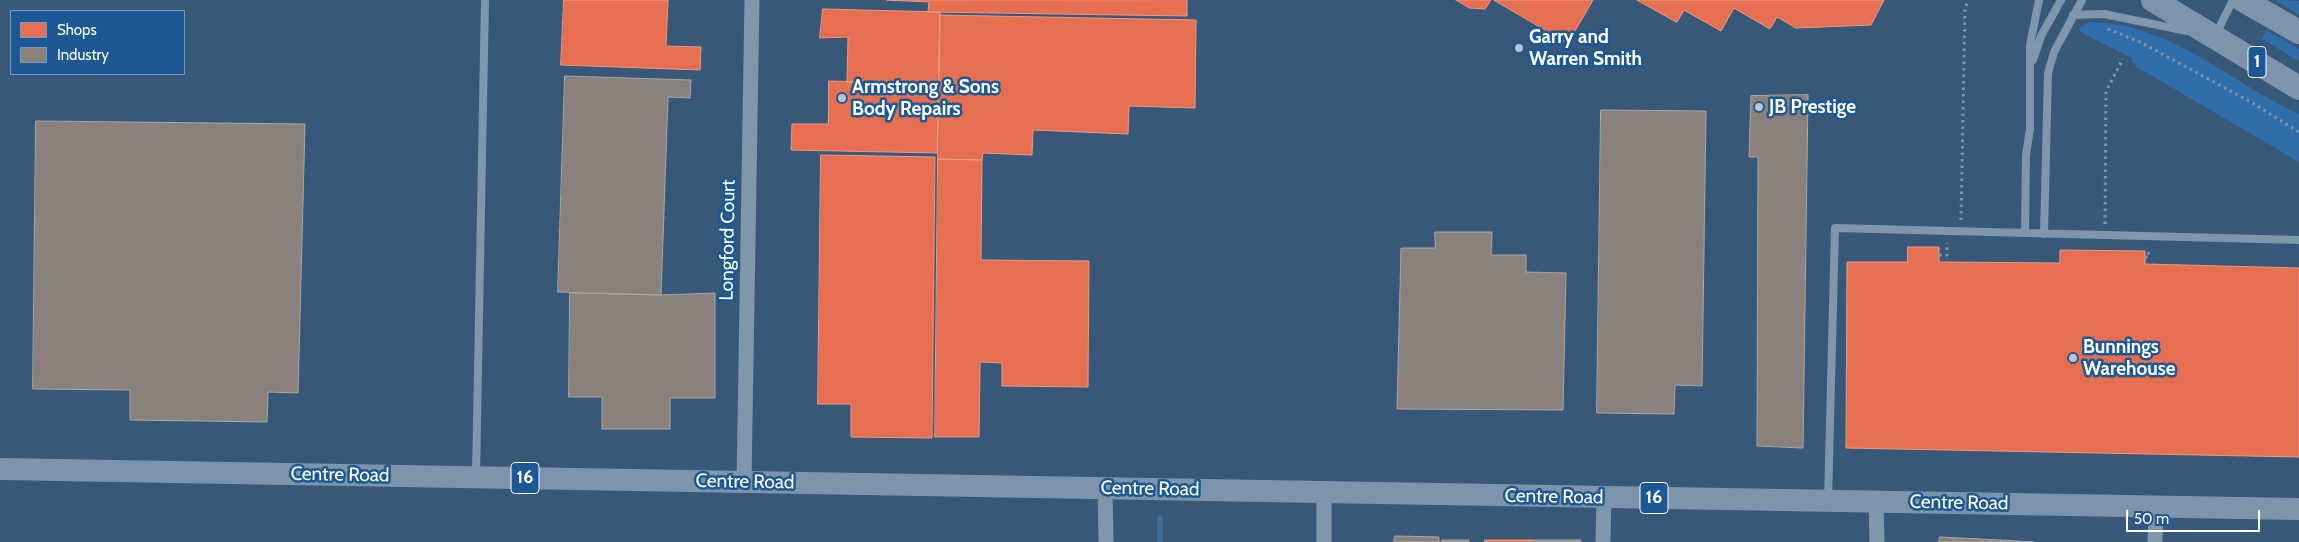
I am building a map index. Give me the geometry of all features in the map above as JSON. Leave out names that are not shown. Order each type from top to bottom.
[{"type":"highway","name":"1","points":[[2153,0],[2299,88]]},
{"type":"highway","points":[[2243,0],[2299,32]]},
{"type":"main road","name":"Centre Road","points":[[0,469],[2299,509]]},
{"type":"street","name":"Longford Court","points":[[744,482],[752,0]]},
{"type":"street","points":[[1105,489],[1106,542]]},
{"type":"street","points":[[1324,492],[1324,542]]},
{"type":"street","points":[[1603,542],[1604,497]]},
{"type":"street","points":[[1876,502],[1877,542]]},
{"type":"street","points":[[2155,542],[2156,506]]},
{"type":"lane","points":[[476,477],[485,0]]},
{"type":"lane","points":[[2025,233],[2026,155],[2030,129],[2030,41],[2039,0]]},
{"type":"lane","points":[[2031,72],[2041,36],[2061,0]]},
{"type":"lane","points":[[2044,234],[2048,73],[2054,52],[2082,0]]},
{"type":"lane","points":[[2073,15],[2104,14],[2215,37],[2233,0]]},
{"type":"lane","points":[[1828,502],[1835,228],[2299,240]]},
{"type":"path","points":[[1939,255],[1947,255],[1948,220],[1962,220],[1965,7],[1969,0]]},
{"type":"path","points":[[2102,27],[2140,42],[2250,102],[2299,132]]},
{"type":"path","points":[[2105,235],[2106,90],[2123,59]]},
{"type":"path","points":[[2140,248],[2149,248],[2149,258],[2145,257]]},
{"type":"shaded area","points":[[2275,0],[2299,1],[2299,15]]},
{"type":"shaded area","points":[[2088,22],[2118,25],[2146,32],[2172,43],[2299,114],[2299,162],[2137,67],[2132,62],[2132,58],[2084,34],[2078,29]]},
{"type":"shaded area","points":[[2266,30],[2299,49],[2299,61],[2262,39]]},
{"type":"building: Shops","points":[[564,0],[668,0],[666,46],[701,47],[700,70],[561,65]]},
{"type":"building: Shops","points":[[887,0],[1187,0],[1187,16],[928,12],[929,2]]},
{"type":"building: Shops","points":[[1456,0],[1491,0],[1485,9],[1470,8]]},
{"type":"building: Shops","points":[[1494,0],[1593,0],[1568,43]]},
{"type":"building: Shops","points":[[1637,0],[1884,0],[1871,25],[1796,28],[1777,17],[1770,29],[1734,8],[1721,31],[1684,10],[1677,22]]},
{"type":"building: Shops","points":[[823,9],[940,12],[939,84],[847,82],[848,37],[820,38]]},
{"type":"building: Shops","points":[[940,15],[1196,20],[1195,108],[1129,106],[1128,134],[1033,130],[1032,155],[983,153],[982,160],[938,159]]},
{"type":"building: Shops","points":[[829,81],[939,84],[937,153],[791,150],[792,124],[828,124]]},
{"type":"building: Shops","points":[[821,155],[935,157],[932,438],[851,437],[851,404],[818,404]]},
{"type":"building: Shops","points":[[938,159],[982,160],[981,260],[1089,261],[1088,387],[1002,386],[1002,363],[980,362],[979,437],[935,437]]},
{"type":"building: Shops","name":"Bunnings Warehouse","points":[[1908,247],[1939,247],[1939,262],[2060,263],[2060,250],[2145,251],[2145,264],[2299,268],[2299,457],[1846,448],[1847,262],[1907,262]]},
{"type":"building: Shops","points":[[1485,540],[1533,540],[1533,542],[1485,542]]},
{"type":"building: Industry","points":[[565,76],[691,80],[690,98],[668,97],[661,295],[558,292]]},
{"type":"building: Industry","points":[[1808,95],[1803,448],[1757,446],[1758,157],[1749,157],[1751,96]]},
{"type":"building: Industry","points":[[1601,110],[1706,111],[1702,386],[1675,385],[1674,414],[1597,413]]},
{"type":"building: Industry","points":[[36,121],[305,124],[298,393],[268,392],[267,422],[130,420],[130,390],[33,389]]},
{"type":"building: Industry","points":[[1435,232],[1492,232],[1491,255],[1526,255],[1526,272],[1566,273],[1563,410],[1397,409],[1401,248],[1435,248]]},
{"type":"building: Industry","points":[[570,293],[661,295],[715,293],[715,398],[670,398],[670,429],[602,429],[602,397],[569,397]]},
{"type":"building: Industry","points":[[1395,536],[1439,537],[1439,542],[1394,542]]},
{"type":"building: Industry","points":[[1940,537],[2001,540],[2001,542],[1939,542]]},
{"type":"building: Industry","points":[[1442,540],[1469,540],[1469,542],[1442,542]]},
{"type":"building: Industry","points":[[1533,540],[1581,540],[1580,542],[1533,542]]},
{"type":"building: Industry","points":[[2001,540],[2034,542],[2001,542]]},
{"type":"waterway","points":[[1160,518],[1160,542]]},
{"type":"place","name":"Garry and Warren Smith","points":[[1519,48]]},
{"type":"place","name":"Armstrong & Sons Body Repairs","points":[[842,98]]},
{"type":"place","name":"JB Prestige","points":[[1759,107]]},
{"type":"place","name":"Bunnings Warehouse","points":[[2073,358]]}]
